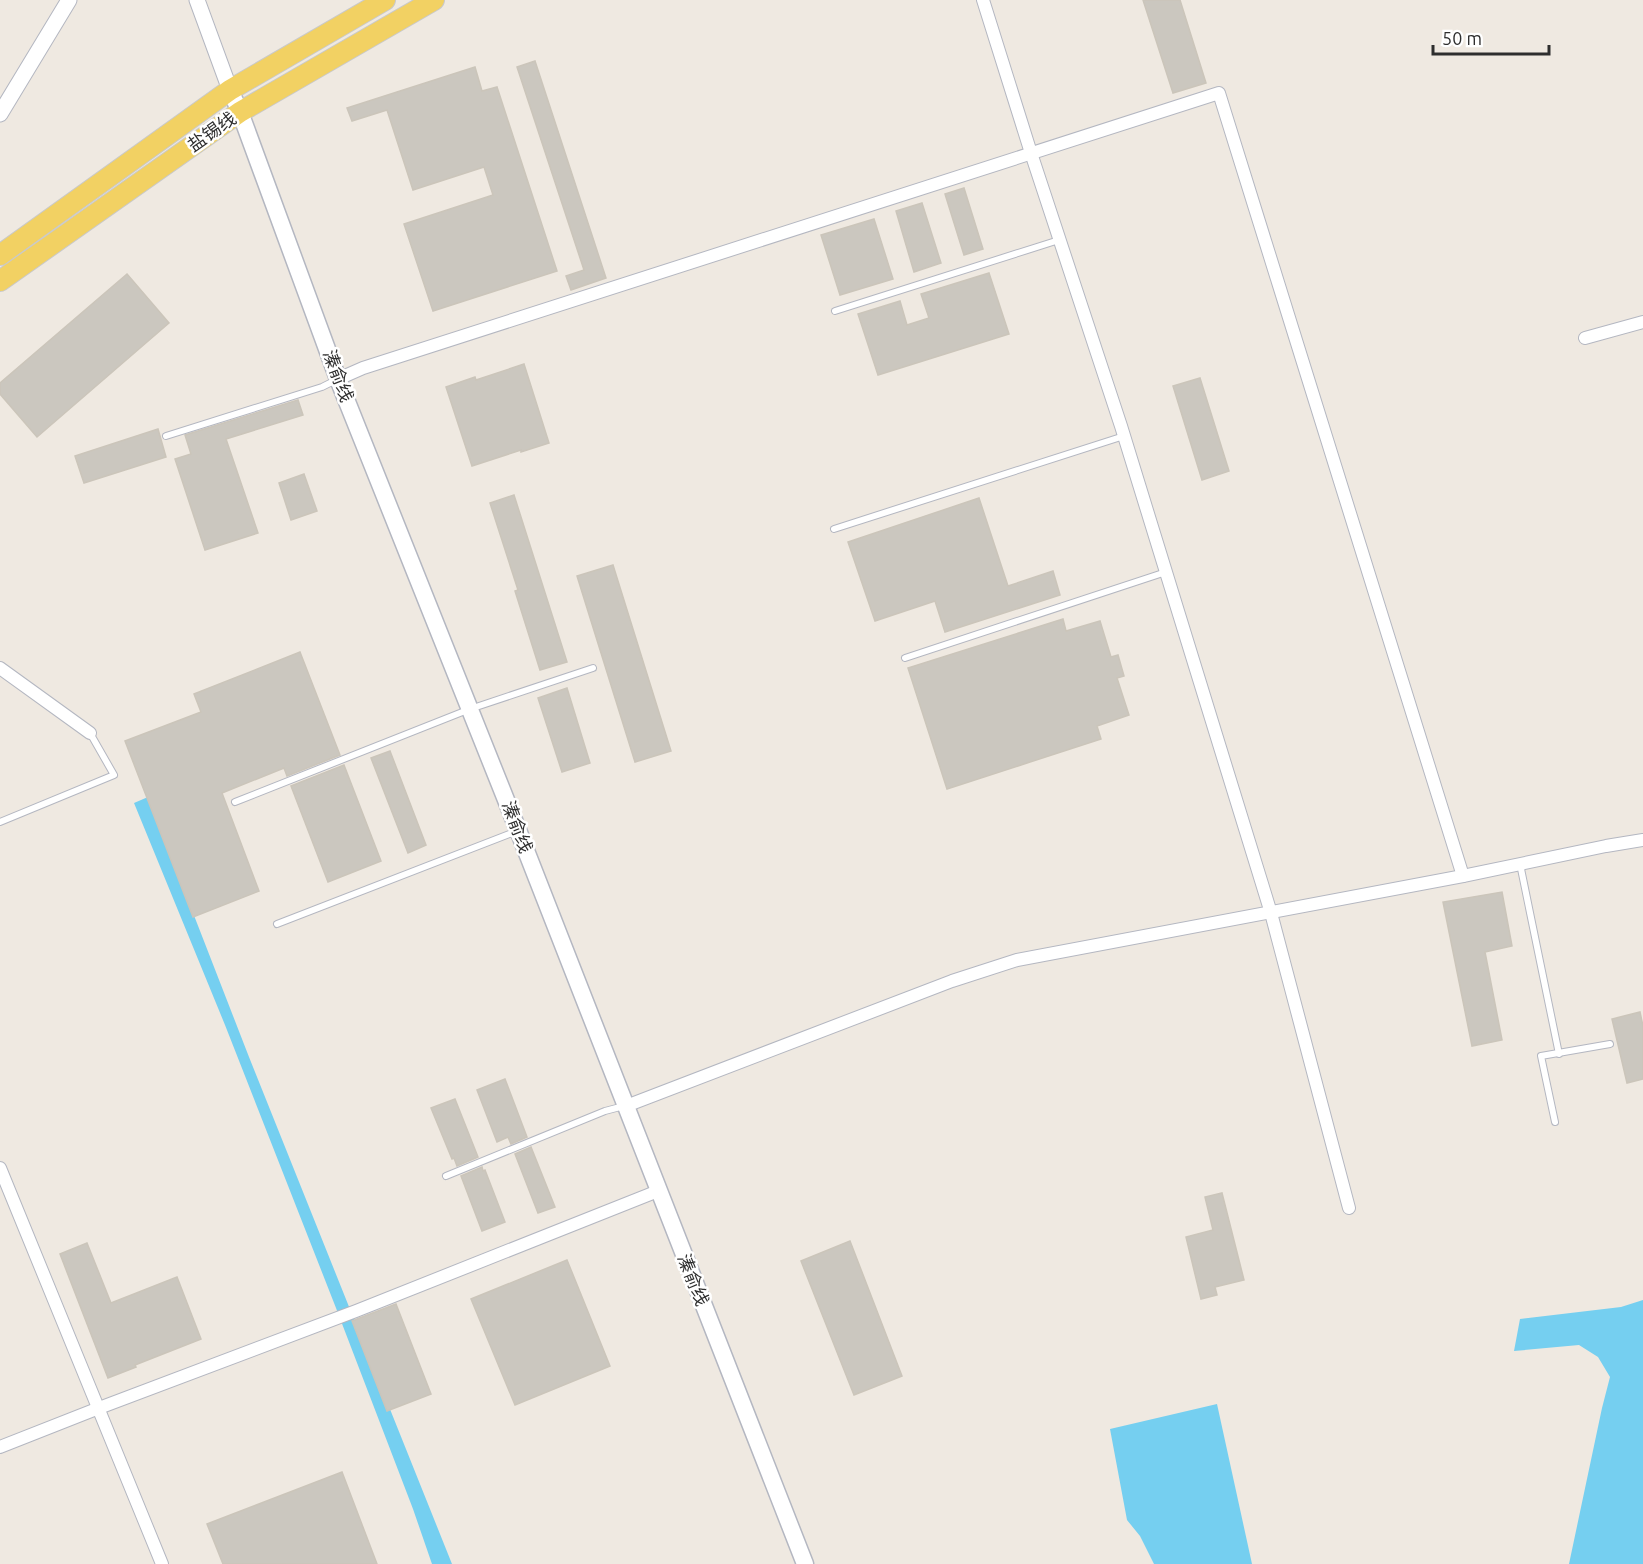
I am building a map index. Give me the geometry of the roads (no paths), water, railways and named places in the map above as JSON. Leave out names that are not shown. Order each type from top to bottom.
[{"type":"main road","name":"盐锡线","points":[[0,255],[230,90],[385,0]]},
{"type":"main road","name":"盐锡线","points":[[0,281],[240,112],[434,0]]},
{"type":"main road","name":"溱俞线","points":[[230,90],[338,379],[518,830],[805,1564]]},
{"type":"street","points":[[0,114],[69,0]]},
{"type":"street","points":[[197,0],[230,90]]},
{"type":"street","points":[[983,0],[1124,436],[1271,913],[1349,1208]]},
{"type":"street","points":[[338,379],[363,368],[1219,93],[1462,876]]},
{"type":"street","points":[[1585,338],[1643,322]]},
{"type":"street","points":[[0,668],[90,733]]},
{"type":"street","points":[[626,1106],[952,981],[1017,960],[1643,840]]},
{"type":"street","points":[[0,1168],[162,1564]]},
{"type":"street","points":[[0,1447],[658,1191]]},
{"type":"lane","points":[[835,311],[1059,240]]},
{"type":"lane","points":[[166,436],[322,387],[338,379]]},
{"type":"lane","points":[[834,529],[1124,436]]},
{"type":"lane","points":[[905,658],[1166,572]]},
{"type":"lane","points":[[235,802],[470,710],[593,668]]},
{"type":"lane","points":[[0,822],[114,775],[90,733]]},
{"type":"lane","points":[[276,924],[518,830]]},
{"type":"lane","points":[[1520,864],[1559,1054]]},
{"type":"lane","points":[[1555,1122],[1541,1056],[1610,1044]]},
{"type":"lane","points":[[446,1176],[605,1111],[626,1106]]},
{"type":"water","points":[[148,797],[249,1057],[452,1564],[432,1564],[336,1308],[225,1025],[134,803]]},
{"type":"water","points":[[1643,1300],[1643,1564],[1569,1564],[1610,1377],[1598,1357],[1579,1345],[1514,1351],[1520,1319],[1621,1307]]},
{"type":"water","points":[[1217,1404],[1252,1564],[1154,1564],[1140,1536],[1127,1520],[1110,1429]]}]
